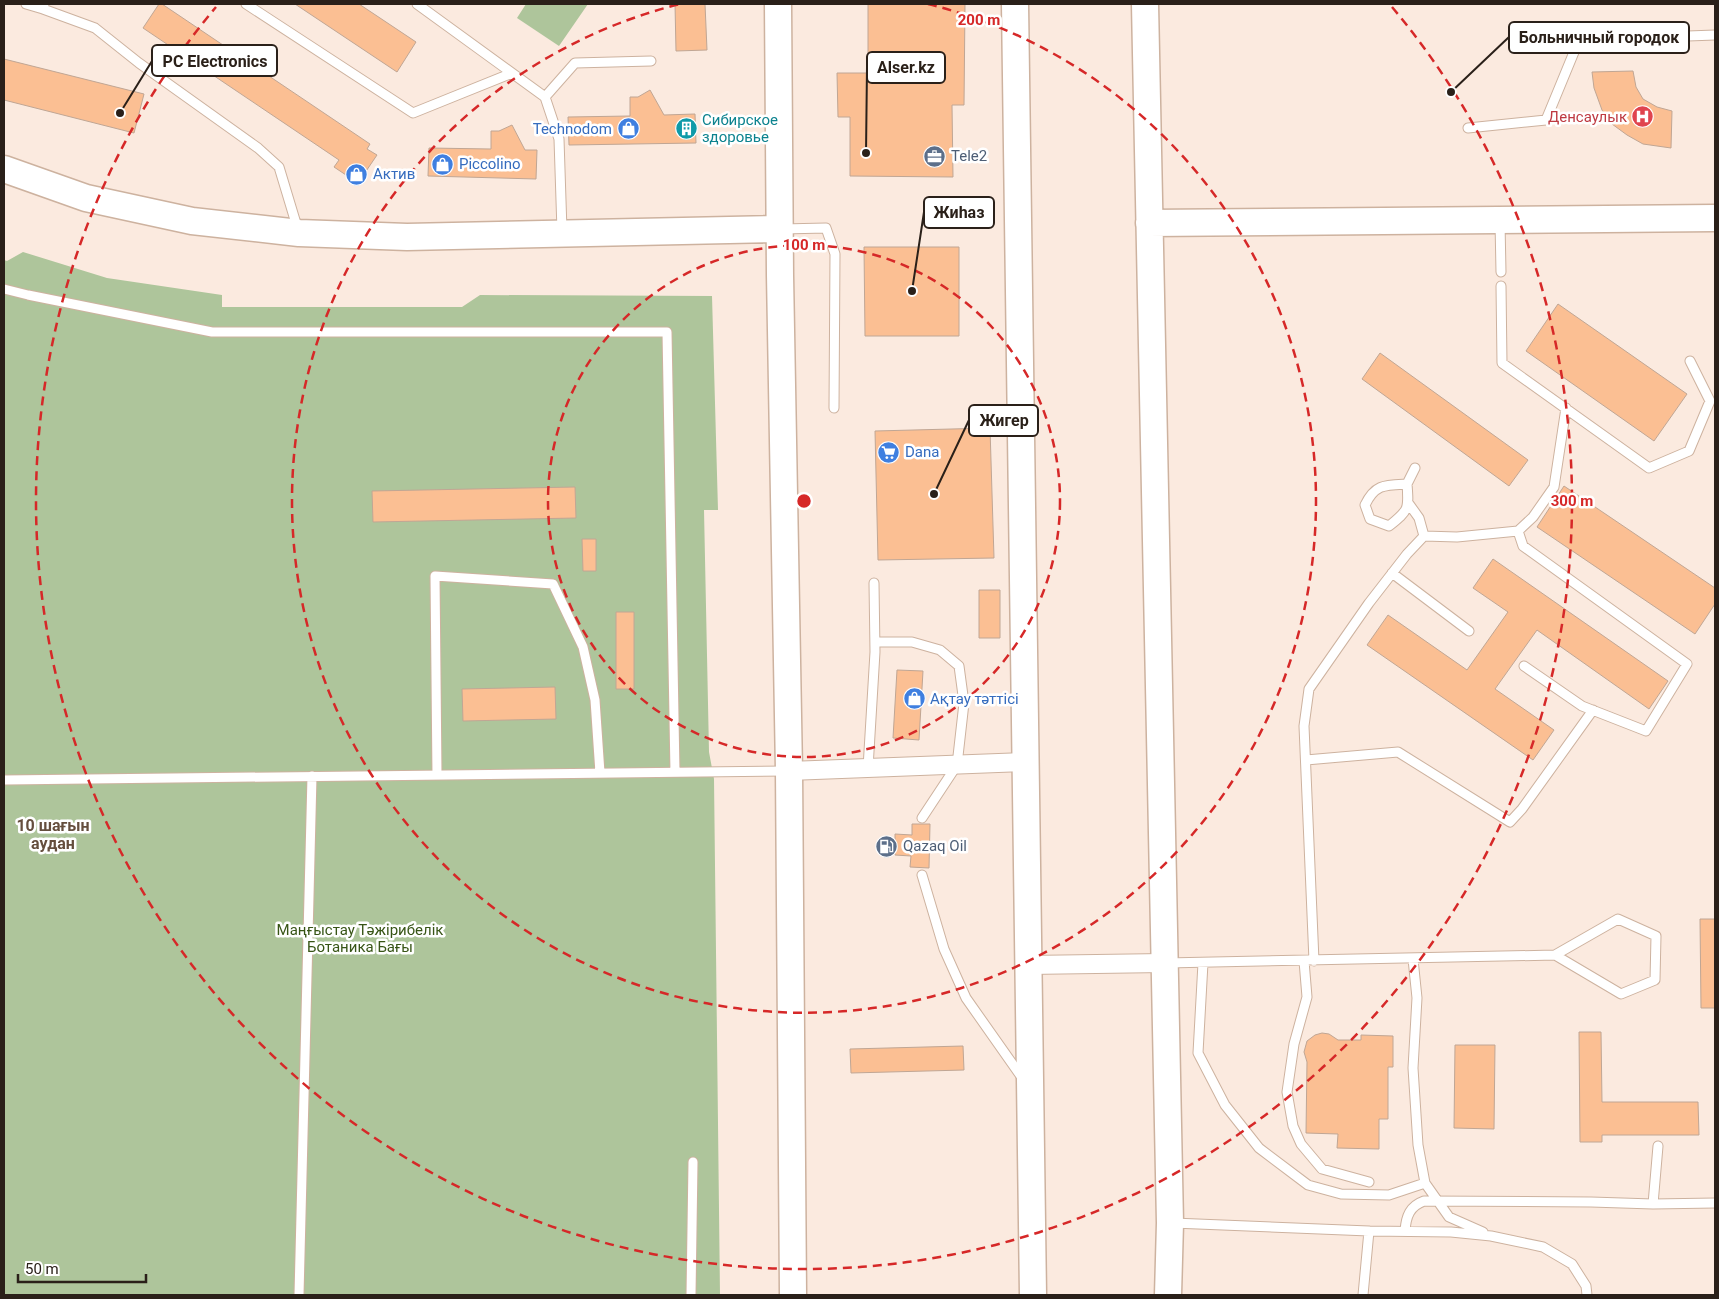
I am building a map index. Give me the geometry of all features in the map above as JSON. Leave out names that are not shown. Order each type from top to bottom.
[{"type":"main road","points":[[778,4],[779,229],[789,771],[793,1295]]},
{"type":"main road","points":[[1015,4],[1033,1295]]},
{"type":"main road","points":[[1145,4],[1170,1223],[1168,1295]]},
{"type":"main road","points":[[4,169],[86,198],[192,221],[299,234],[407,238],[779,229]]},
{"type":"main road","points":[[1149,223],[1715,218]]},
{"type":"street","points":[[789,771],[1025,762]]},
{"type":"street","points":[[1028,965],[1164,963]]},
{"type":"lane","points":[[26,4],[44,6],[95,28],[140,63],[258,148],[279,167],[299,234]]},
{"type":"lane","points":[[246,4],[413,113],[512,73]]},
{"type":"lane","points":[[417,4],[545,98],[559,140],[562,235]]},
{"type":"lane","points":[[1468,128],[1546,120],[1580,40],[1715,35]]},
{"type":"lane","points":[[545,98],[575,63],[651,61]]},
{"type":"lane","points":[[1500,219],[1501,272]]},
{"type":"lane","points":[[779,229],[826,228],[835,254],[834,408]]},
{"type":"lane","points":[[1501,286],[1502,363],[1649,468],[1689,451],[1710,402],[1690,361]]},
{"type":"lane","points":[[4,289],[212,332],[667,332],[675,772]]},
{"type":"lane","points":[[1314,961],[1304,726],[1309,689],[1369,603],[1407,554],[1424,536],[1457,537],[1518,531],[1533,517],[1554,487],[1566,408]]},
{"type":"lane","points":[[1415,468],[1407,484],[1409,504],[1419,518],[1424,536]]},
{"type":"lane","points":[[1407,484],[1392,484],[1380,488],[1370,494],[1365,505],[1370,519],[1389,526],[1401,516],[1409,504]]},
{"type":"lane","points":[[1518,531],[1523,546],[1687,664],[1646,731],[1582,706],[1524,666]]},
{"type":"lane","points":[[1392,573],[1469,631]]},
{"type":"lane","points":[[437,775],[435,576],[553,584],[583,647],[595,700],[600,773]]},
{"type":"lane","points":[[868,768],[875,642],[874,583]]},
{"type":"lane","points":[[875,642],[912,642],[940,650],[959,666],[964,703],[957,764],[922,818]]},
{"type":"lane","points":[[1306,760],[1398,752],[1510,822],[1593,710]]},
{"type":"lane","points":[[4,780],[789,771]]},
{"type":"lane","points":[[299,1295],[312,776]]},
{"type":"lane","points":[[922,875],[944,949],[966,998],[1029,1087]]},
{"type":"lane","points":[[1164,963],[1555,955],[1618,919],[1656,936],[1655,980],[1621,994],[1555,955]]},
{"type":"lane","points":[[1413,958],[1417,998],[1413,1068],[1418,1145],[1425,1183],[1449,1217],[1491,1236]]},
{"type":"lane","points":[[1304,961],[1307,997],[1294,1044],[1287,1092],[1293,1126],[1301,1144],[1322,1169],[1369,1182]]},
{"type":"lane","points":[[1203,963],[1198,1053],[1225,1105],[1259,1148],[1308,1185],[1341,1194],[1389,1195],[1425,1183]]},
{"type":"lane","points":[[1653,1204],[1658,1146]]},
{"type":"lane","points":[[691,1295],[693,1162]]},
{"type":"lane","points":[[1405,1231],[1408,1215],[1415,1204],[1424,1201],[1715,1203]]},
{"type":"lane","points":[[1170,1223],[1369,1231],[1451,1232],[1491,1236],[1543,1247],[1572,1264],[1586,1286],[1587,1295]]},
{"type":"lane","points":[[1363,1295],[1369,1231]]},
{"type":"green space","points":[[526,4],[588,4],[559,46],[517,18]]},
{"type":"green space","name":"Маңғыстау Тәжірибелік Ботаника Бағы","points":[[23,252],[107,278],[222,295],[222,307],[462,307],[480,295],[712,296],[718,510],[704,510],[709,752],[714,779],[720,1295],[4,1295],[4,260],[7,261]]},
{"type":"building","points":[[159,4],[162,4],[370,144],[367,149],[377,155],[358,183],[334,167],[339,160],[143,28]]},
{"type":"building","points":[[295,4],[359,4],[416,42],[397,72]]},
{"type":"building","points":[[675,4],[705,4],[707,50],[676,51]]},
{"type":"building","points":[[868,4],[965,4],[964,105],[952,105],[953,177],[850,176],[850,117],[838,117],[837,73],[868,73]]},
{"type":"building","points":[[4,59],[144,94],[134,133],[4,100]]},
{"type":"building","points":[[1633,71],[1636,87],[1643,99],[1657,107],[1672,111],[1671,148],[1643,144],[1612,124],[1602,110],[1594,88],[1592,72]]},
{"type":"building","points":[[650,90],[664,115],[695,114],[696,143],[569,145],[568,117],[630,116],[630,97],[638,97]]},
{"type":"building","points":[[512,125],[525,150],[537,150],[536,179],[428,176],[429,148],[491,149],[491,131],[499,131]]},
{"type":"building","points":[[864,247],[959,247],[959,336],[865,336]]},
{"type":"building","points":[[1558,304],[1687,394],[1654,441],[1526,351]]},
{"type":"building","points":[[1380,353],[1528,460],[1509,486],[1362,379]]},
{"type":"building","points":[[990,428],[994,558],[878,560],[875,431]]},
{"type":"building","points":[[1564,486],[1715,588],[1715,604],[1695,634],[1537,527]]},
{"type":"building","points":[[575,487],[576,518],[373,522],[372,491]]},
{"type":"building","points":[[582,539],[596,539],[596,571],[583,571]]},
{"type":"building","points":[[1493,559],[1668,681],[1649,709],[1537,630],[1495,689],[1554,730],[1533,760],[1367,645],[1388,615],[1467,670],[1508,612],[1473,588]]},
{"type":"building","points":[[979,590],[1000,590],[1000,638],[979,638]]},
{"type":"building","points":[[616,612],[634,612],[634,689],[616,689]]},
{"type":"building","points":[[897,670],[923,671],[919,740],[893,738]]},
{"type":"building","points":[[555,687],[556,719],[463,721],[462,689]]},
{"type":"building","points":[[912,824],[930,824],[929,868],[910,867],[911,856],[895,855],[895,834],[912,835]]},
{"type":"building","points":[[1700,919],[1715,919],[1715,1008],[1701,1008]]},
{"type":"building","points":[[1579,1032],[1601,1032],[1602,1102],[1698,1102],[1699,1135],[1602,1135],[1602,1142],[1580,1142]]},
{"type":"building","points":[[1329,1034],[1338,1040],[1361,1040],[1361,1035],[1393,1036],[1393,1067],[1388,1067],[1388,1119],[1379,1119],[1379,1149],[1337,1148],[1338,1134],[1306,1133],[1307,1062],[1304,1052],[1307,1041],[1315,1035]]},
{"type":"building","points":[[1455,1045],[1495,1045],[1494,1129],[1454,1128]]},
{"type":"building","points":[[963,1046],[964,1070],[851,1073],[850,1049]]},
{"type":"place","name":"Больничный городок","points":[[1451,92]]},
{"type":"place","name":"PC Electronics","points":[[120,113]]},
{"type":"place","name":"Денсаулык","points":[[1643,117]]},
{"type":"place","name":"Technodom","points":[[628,129]]},
{"type":"place","name":"Сибирское здоровье","points":[[686,129]]},
{"type":"place","name":"Alser.kz","points":[[866,153]]},
{"type":"place","name":"Tele2","points":[[935,156]]},
{"type":"place","name":"Piccolino","points":[[443,164]]},
{"type":"place","name":"Актив","points":[[357,174]]},
{"type":"place","name":"Жиhаз","points":[[912,291]]},
{"type":"place","name":"Dana","points":[[889,452]]},
{"type":"place","name":"Жигер","points":[[934,494]]},
{"type":"place","name":"Ақтау тәттісі","points":[[914,699]]},
{"type":"place","name":"Qazaq Oil","points":[[887,846]]},
{"type":"district","name":"10 шағын аудан","points":[[53,834]]}]
